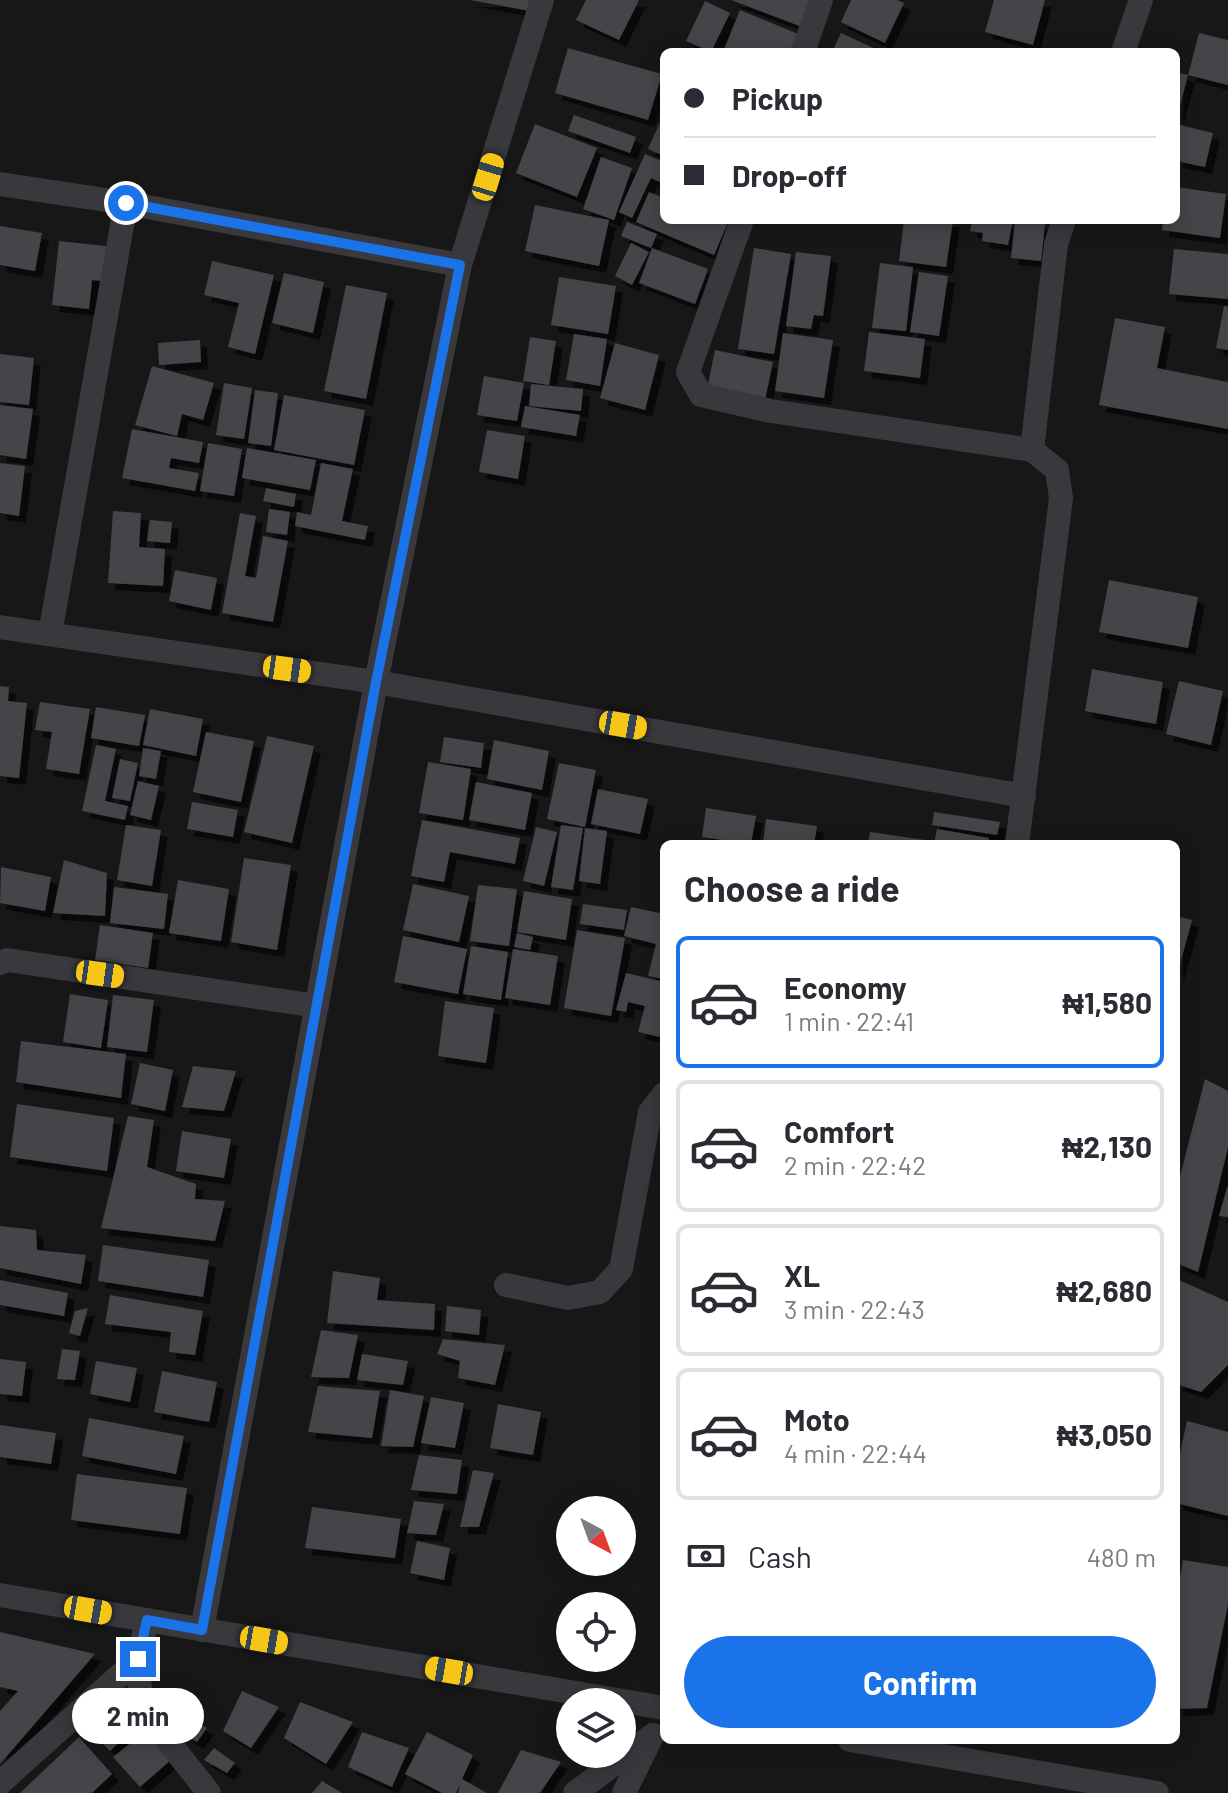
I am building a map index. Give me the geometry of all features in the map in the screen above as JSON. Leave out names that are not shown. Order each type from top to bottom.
[{"type":"street","points":[[202,1630],[376,682],[460,265],[542,0]]},
{"type":"street","points":[[804,48],[821,0]]},
{"type":"street","points":[[1124,48],[1141,0]]},
{"type":"street","points":[[0,184],[126,203],[460,265]]},
{"type":"street","points":[[50,634],[126,203]]},
{"type":"street","points":[[741,224],[688,372],[701,395],[771,411],[1032,450],[1057,470],[1061,498],[1018,840]]},
{"type":"street","points":[[1032,450],[1056,244],[1063,224]]},
{"type":"street","points":[[0,627],[376,682],[1024,796]]},
{"type":"street","points":[[0,963],[7,960],[317,1006]]},
{"type":"street","points":[[506,1285],[568,1298],[600,1292],[621,1269],[650,1112],[660,1099]]},
{"type":"street","points":[[0,1595],[660,1709]]},
{"type":"street","points":[[147,1620],[138,1659],[140,1689],[151,1714],[209,1793]]},
{"type":"street","points":[[0,1783],[138,1659]]},
{"type":"street","points":[[624,1793],[660,1719]]},
{"type":"street","points":[[575,1793],[653,1735]]},
{"type":"street","points":[[876,1744],[1074,1786],[1157,1793]]},
{"type":"building","points":[[470,0],[538,0],[536,12]]},
{"type":"building","points":[[586,0],[639,0],[619,40],[576,20]]},
{"type":"building","points":[[731,0],[816,0],[805,28]]},
{"type":"building","points":[[851,0],[897,0],[904,3],[885,43],[841,22]]},
{"type":"building","points":[[994,0],[1045,0],[1033,45],[985,32]]},
{"type":"building","points":[[705,1],[730,13],[713,48],[702,48],[686,41]]},
{"type":"building","points":[[740,10],[803,36],[798,48],[725,48]]},
{"type":"building","points":[[841,33],[873,48],[834,48]]},
{"type":"building","points":[[1199,33],[1228,40],[1228,85],[1188,75]]},
{"type":"building","points":[[568,48],[660,73],[648,120],[555,93]]},
{"type":"building","points":[[1180,73],[1188,75],[1180,106]]},
{"type":"building","points":[[574,115],[636,137],[630,153],[568,131]]},
{"type":"building","points":[[660,122],[660,154],[648,149]]},
{"type":"building","points":[[535,124],[597,148],[577,197],[516,173]]},
{"type":"building","points":[[1180,125],[1213,133],[1205,167],[1180,162]]},
{"type":"building","points":[[645,154],[660,160],[660,182],[651,178],[632,218],[619,212]]},
{"type":"building","points":[[601,157],[632,168],[614,220],[583,209]]},
{"type":"building","points":[[1180,188],[1226,194],[1220,238],[1162,230],[1163,224],[1180,224]]},
{"type":"building","points":[[649,192],[660,196],[660,224],[727,224],[714,255],[636,222]]},
{"type":"building","points":[[535,205],[609,220],[599,266],[525,251]]},
{"type":"building","points":[[627,222],[657,234],[651,248],[621,236]]},
{"type":"building","points":[[904,224],[952,224],[946,267],[899,261]]},
{"type":"building","points":[[971,224],[1012,224],[1008,245],[982,241],[983,233],[970,231]]},
{"type":"building","points":[[1015,224],[1045,224],[1041,261],[1011,258]]},
{"type":"building","points":[[0,226],[42,233],[35,271],[0,265]]},
{"type":"building","points":[[59,241],[106,246],[103,281],[92,280],[89,309],[52,305]]},
{"type":"building","points":[[631,243],[649,252],[632,285],[615,276]]},
{"type":"building","points":[[652,248],[708,269],[695,304],[639,283]]},
{"type":"building","points":[[754,248],[791,254],[774,354],[738,349]]},
{"type":"building","points":[[1174,249],[1228,254],[1228,299],[1169,294]]},
{"type":"building","points":[[796,252],[831,256],[823,316],[814,315],[811,329],[786,326]]},
{"type":"building","points":[[212,261],[274,275],[255,354],[228,347],[239,303],[204,295]]},
{"type":"building","points":[[880,263],[913,267],[906,331],[872,328]]},
{"type":"building","points":[[919,272],[948,276],[939,336],[910,332]]},
{"type":"building","points":[[284,273],[324,282],[313,333],[272,323]]},
{"type":"building","points":[[559,277],[616,286],[608,334],[551,325]]},
{"type":"building","points":[[346,285],[387,293],[366,399],[324,391]]},
{"type":"building","points":[[1224,306],[1228,307],[1228,350],[1216,348]]},
{"type":"building","points":[[1115,318],[1165,327],[1157,368],[1228,382],[1228,429],[1099,405]]},
{"type":"building","points":[[869,332],[925,339],[920,378],[864,371]]},
{"type":"building","points":[[783,333],[833,340],[824,398],[775,391]]},
{"type":"building","points":[[574,334],[607,339],[600,386],[566,380]]},
{"type":"building","points":[[530,337],[556,341],[549,385],[523,381]]},
{"type":"building","points":[[200,340],[201,362],[159,365],[158,343]]},
{"type":"building","points":[[615,343],[659,355],[645,410],[600,398]]},
{"type":"building","points":[[715,350],[773,362],[765,400],[707,389]]},
{"type":"building","points":[[0,354],[34,358],[29,405],[0,402]]},
{"type":"building","points":[[152,366],[214,383],[203,420],[182,414],[177,436],[135,425]]},
{"type":"building","points":[[484,376],[524,383],[517,421],[477,415]]},
{"type":"building","points":[[224,383],[252,388],[244,439],[216,435]]},
{"type":"building","points":[[531,384],[583,389],[581,411],[529,406]]},
{"type":"building","points":[[255,390],[278,393],[271,446],[248,443]]},
{"type":"building","points":[[284,395],[365,410],[354,465],[274,450]]},
{"type":"building","points":[[0,405],[33,409],[26,459],[0,455]]},
{"type":"building","points":[[525,406],[580,415],[576,436],[521,427]]},
{"type":"building","points":[[132,429],[203,442],[199,463],[171,458],[169,468],[199,473],[195,491],[122,478]]},
{"type":"building","points":[[487,430],[525,436],[518,479],[479,472]]},
{"type":"building","points":[[208,443],[242,449],[234,496],[200,491]]},
{"type":"building","points":[[247,448],[316,460],[310,490],[242,478]]},
{"type":"building","points":[[0,463],[25,466],[19,516],[0,513]]},
{"type":"building","points":[[321,463],[353,469],[342,521],[368,526],[365,540],[295,526],[297,512],[311,515]]},
{"type":"building","points":[[266,488],[296,494],[294,507],[263,501]]},
{"type":"building","points":[[269,509],[290,512],[287,535],[266,532]]},
{"type":"building","points":[[113,511],[141,513],[139,547],[165,549],[163,586],[108,583]]},
{"type":"building","points":[[240,513],[256,516],[245,576],[256,578],[263,536],[288,541],[273,622],[222,613]]},
{"type":"building","points":[[150,520],[172,522],[170,543],[147,541]]},
{"type":"building","points":[[175,570],[217,578],[211,610],[169,601]]},
{"type":"building","points":[[1109,580],[1198,597],[1188,648],[1099,632]]},
{"type":"building","points":[[1092,669],[1163,682],[1156,724],[1085,711]]},
{"type":"building","points":[[1179,681],[1223,691],[1211,745],[1166,734]]},
{"type":"building","points":[[0,686],[9,687],[8,701],[27,703],[19,778],[0,776]]},
{"type":"building","points":[[40,702],[90,709],[79,774],[46,769],[52,732],[35,730]]},
{"type":"building","points":[[96,707],[145,715],[139,746],[91,738]]},
{"type":"building","points":[[150,709],[203,719],[196,756],[143,745]]},
{"type":"building","points":[[206,732],[254,741],[241,802],[193,792]]},
{"type":"building","points":[[267,736],[314,746],[292,843],[244,832]]},
{"type":"building","points":[[444,737],[484,743],[481,768],[440,762]]},
{"type":"building","points":[[494,740],[549,751],[542,790],[487,779]]},
{"type":"building","points":[[96,745],[116,749],[105,801],[128,806],[125,820],[82,811]]},
{"type":"building","points":[[143,748],[161,751],[156,779],[139,776]]},
{"type":"building","points":[[120,759],[138,763],[130,801],[112,798]]},
{"type":"building","points":[[428,762],[471,769],[463,820],[419,813]]},
{"type":"building","points":[[559,763],[596,770],[585,827],[547,819]]},
{"type":"building","points":[[138,781],[159,786],[151,820],[130,815]]},
{"type":"building","points":[[476,782],[532,793],[525,830],[469,820]]},
{"type":"building","points":[[598,789],[648,799],[640,834],[591,824]]},
{"type":"building","points":[[192,802],[238,810],[233,837],[187,829]]},
{"type":"building","points":[[706,808],[756,816],[752,840],[702,837]]},
{"type":"building","points":[[934,812],[1000,822],[997,835],[932,825]]},
{"type":"building","points":[[766,819],[817,826],[815,840],[763,840]]},
{"type":"building","points":[[422,820],[520,838],[515,864],[450,852],[444,882],[411,876]]},
{"type":"building","points":[[126,825],[161,830],[152,886],[117,880]]},
{"type":"building","points":[[561,825],[583,828],[573,890],[551,887]]},
{"type":"building","points":[[536,827],[557,832],[544,886],[523,881]]},
{"type":"building","points":[[585,828],[607,831],[600,884],[579,881]]},
{"type":"building","points":[[937,829],[989,838],[989,840],[935,840]]},
{"type":"building","points":[[870,832],[925,840],[869,840]]},
{"type":"building","points":[[244,858],[291,865],[277,950],[231,942]]},
{"type":"building","points":[[64,860],[107,873],[105,916],[53,913]]},
{"type":"building","points":[[1,867],[51,877],[45,911],[0,903]]},
{"type":"building","points":[[178,880],[229,889],[221,941],[169,933]]},
{"type":"building","points":[[413,884],[469,896],[459,942],[403,930]]},
{"type":"building","points":[[478,885],[517,889],[509,946],[470,941]]},
{"type":"building","points":[[114,887],[168,894],[164,929],[110,923]]},
{"type":"building","points":[[524,891],[572,899],[566,940],[517,932]]},
{"type":"building","points":[[583,904],[627,910],[624,930],[580,924]]},
{"type":"building","points":[[631,907],[660,913],[660,978],[648,976],[656,944],[624,936]]},
{"type":"building","points":[[1180,917],[1192,920],[1180,964]]},
{"type":"building","points":[[100,925],[153,933],[148,968],[95,960]]},
{"type":"building","points":[[577,930],[625,938],[611,1016],[564,1008]]},
{"type":"building","points":[[517,933],[533,937],[530,950],[514,947]]},
{"type":"building","points":[[403,936],[467,949],[458,994],[394,982]]},
{"type":"building","points":[[471,946],[508,952],[501,1000],[463,994]]},
{"type":"building","points":[[513,949],[558,956],[550,1005],[505,998]]},
{"type":"building","points":[[626,973],[660,981],[660,1037],[638,1032],[645,1006],[628,1002],[626,1012],[616,1010]]},
{"type":"building","points":[[70,994],[108,1000],[101,1048],[63,1042]]},
{"type":"building","points":[[113,995],[154,1000],[147,1052],[107,1047]]},
{"type":"building","points":[[445,1001],[494,1008],[486,1063],[438,1056]]},
{"type":"building","points":[[21,1041],[126,1054],[121,1098],[16,1082]]},
{"type":"building","points":[[140,1063],[173,1070],[165,1111],[131,1104]]},
{"type":"building","points":[[193,1066],[236,1071],[224,1111],[182,1107]]},
{"type":"building","points":[[1205,1079],[1228,1091],[1228,1147],[1198,1272],[1180,1265],[1180,1176]]},
{"type":"building","points":[[17,1104],[114,1118],[107,1171],[10,1157]]},
{"type":"building","points":[[128,1116],[154,1120],[147,1167],[196,1184],[195,1199],[225,1201],[215,1241],[101,1228]]},
{"type":"building","points":[[182,1131],[231,1139],[224,1178],[176,1171]]},
{"type":"building","points":[[1227,1188],[1228,1217],[1219,1216]]},
{"type":"building","points":[[0,1226],[36,1230],[37,1250],[86,1255],[81,1284],[0,1268]]},
{"type":"building","points":[[103,1245],[209,1260],[203,1297],[98,1281]]},
{"type":"building","points":[[333,1271],[380,1278],[377,1300],[435,1304],[434,1330],[327,1323]]},
{"type":"building","points":[[0,1280],[68,1293],[64,1316],[0,1305]]},
{"type":"building","points":[[1180,1280],[1228,1302],[1228,1365],[1201,1392],[1180,1385]]},
{"type":"building","points":[[110,1295],[203,1311],[195,1355],[169,1352],[171,1332],[105,1324]]},
{"type":"building","points":[[447,1306],[481,1310],[479,1335],[445,1331]]},
{"type":"building","points":[[88,1308],[80,1336],[69,1333],[75,1311]]},
{"type":"building","points":[[321,1330],[358,1335],[349,1378],[311,1377]]},
{"type":"building","points":[[443,1339],[505,1345],[495,1385],[458,1378],[460,1361],[437,1354]]},
{"type":"building","points":[[62,1349],[80,1351],[75,1380],[57,1379]]},
{"type":"building","points":[[362,1354],[408,1361],[403,1385],[357,1380]]},
{"type":"building","points":[[0,1359],[26,1362],[22,1396],[0,1394]]},
{"type":"building","points":[[96,1361],[137,1368],[130,1402],[90,1394]]},
{"type":"building","points":[[162,1371],[217,1382],[209,1422],[154,1412]]},
{"type":"building","points":[[318,1386],[380,1391],[372,1438],[308,1432]]},
{"type":"building","points":[[390,1390],[424,1396],[413,1447],[381,1446]]},
{"type":"building","points":[[431,1397],[464,1403],[455,1448],[421,1443]]},
{"type":"building","points":[[498,1404],[541,1412],[533,1455],[490,1448]]},
{"type":"building","points":[[89,1418],[184,1436],[176,1474],[82,1456]]},
{"type":"building","points":[[1187,1421],[1228,1432],[1228,1516],[1180,1504],[1180,1453]]},
{"type":"building","points":[[0,1425],[56,1433],[51,1464],[0,1457]]},
{"type":"building","points":[[419,1455],[462,1460],[457,1494],[411,1490]]},
{"type":"building","points":[[473,1470],[494,1473],[479,1527],[460,1527]]},
{"type":"building","points":[[77,1474],[187,1488],[180,1534],[71,1520]]},
{"type":"building","points":[[414,1501],[444,1504],[436,1535],[407,1533]]},
{"type":"building","points":[[312,1507],[401,1519],[395,1558],[305,1548]]},
{"type":"building","points":[[417,1541],[450,1548],[444,1580],[410,1573]]},
{"type":"building","points":[[1183,1560],[1228,1567],[1228,1604],[1207,1708],[1180,1709],[1180,1578]]},
{"type":"building","points":[[0,1632],[95,1654],[0,1764],[0,1711],[18,1691],[0,1687]]},
{"type":"building","points":[[242,1691],[279,1707],[251,1748],[223,1731]]},
{"type":"building","points":[[117,1695],[142,1721],[110,1751],[84,1724]]},
{"type":"building","points":[[300,1702],[353,1722],[326,1764],[284,1738]]},
{"type":"building","points":[[192,1720],[207,1728],[197,1742],[182,1733]]},
{"type":"building","points":[[146,1731],[172,1759],[140,1787],[113,1757]]},
{"type":"building","points":[[362,1732],[409,1748],[392,1787],[348,1767]]},
{"type":"building","points":[[427,1732],[473,1755],[462,1779],[487,1793],[458,1793],[460,1784],[456,1793],[442,1793],[405,1774]]},
{"type":"building","points":[[79,1737],[112,1774],[92,1793],[20,1793]]},
{"type":"building","points":[[214,1748],[235,1763],[227,1773],[204,1760]]},
{"type":"building","points":[[521,1750],[556,1760],[557,1768],[540,1793],[498,1793]]},
{"type":"building","points":[[322,1781],[342,1793],[312,1793]]},
{"type":"route","points":[[126,203],[460,265],[376,682],[202,1630],[147,1620],[138,1659]]}]
